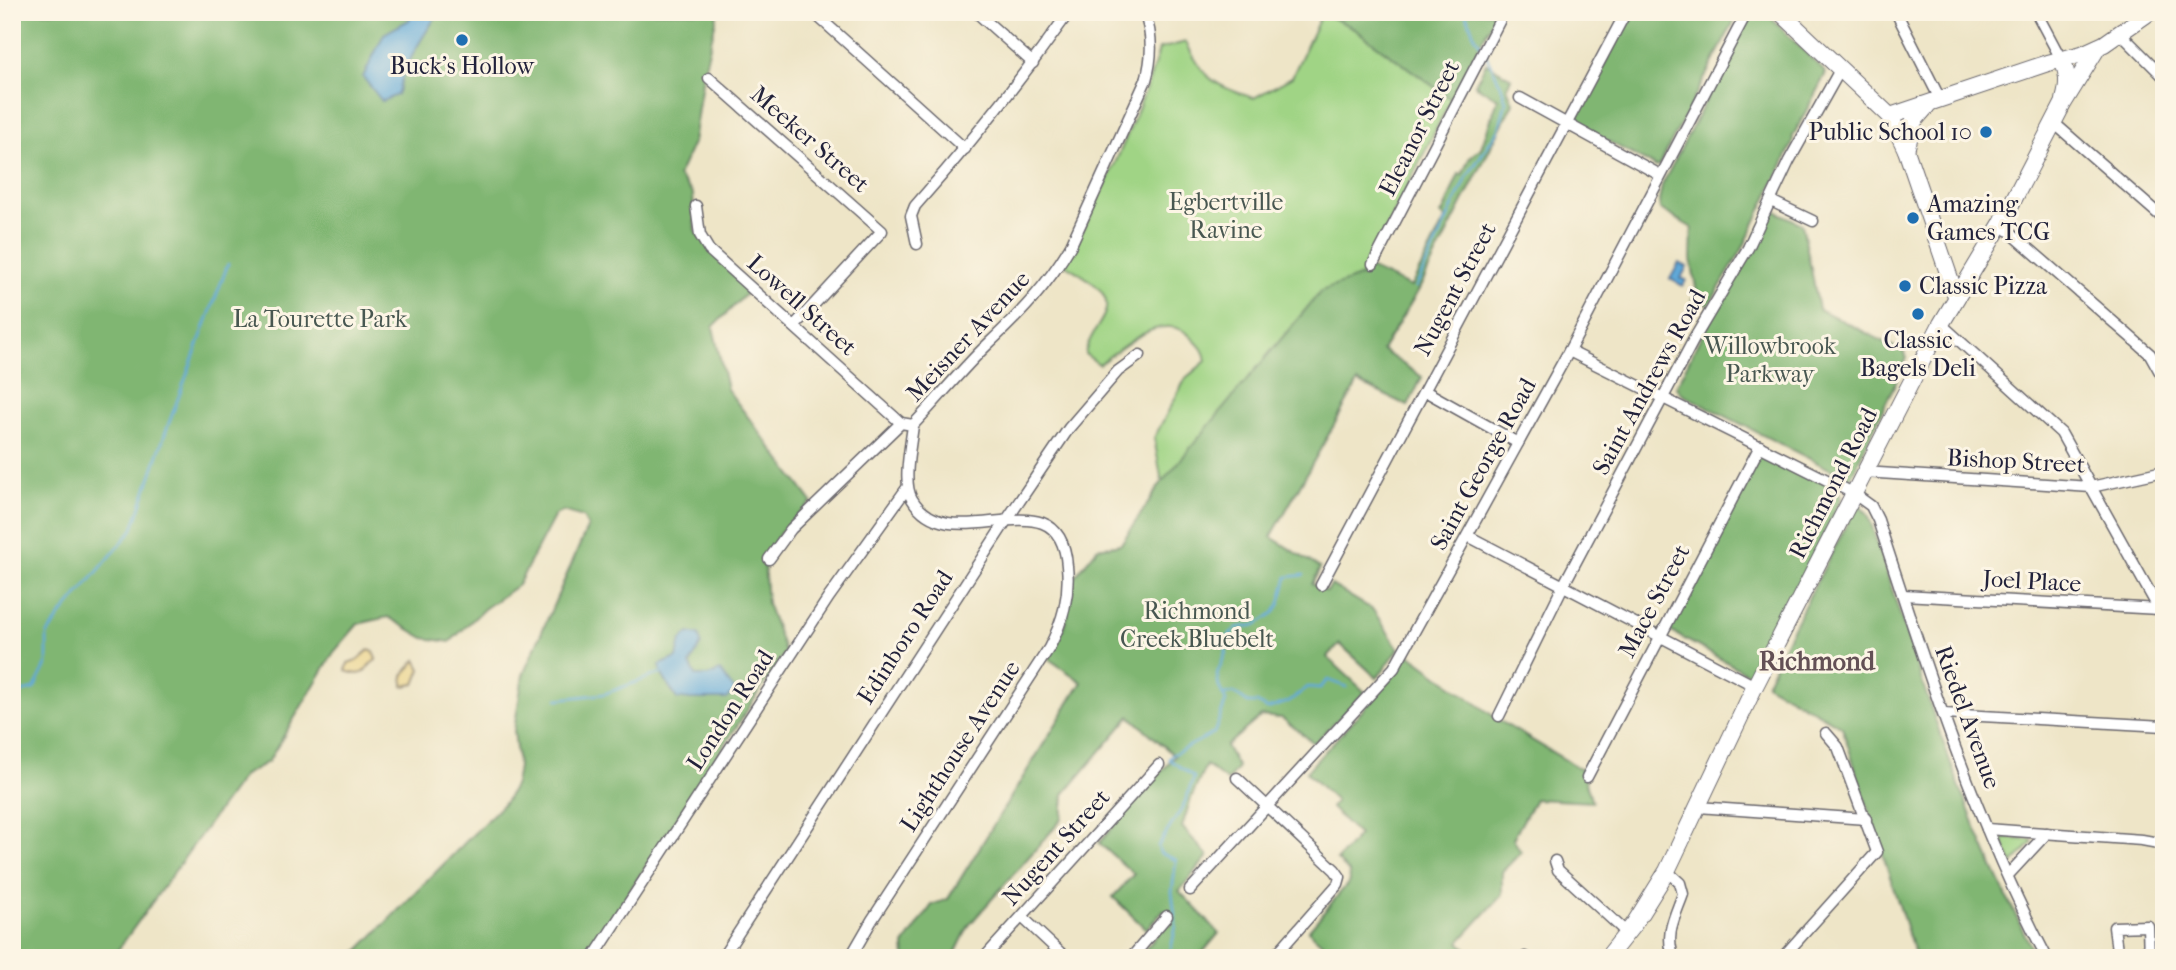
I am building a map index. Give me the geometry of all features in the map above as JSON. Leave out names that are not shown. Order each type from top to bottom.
[{"type":"street","points":[[813,12],[965,149]]},
{"type":"street","points":[[976,12],[1033,63]]},
{"type":"street","points":[[917,244],[911,216],[915,206],[965,149],[1033,63],[1069,12]]},
{"type":"street","name":"Meisner Avenue","points":[[769,559],[792,529],[907,424],[1029,306],[1045,286],[1071,245],[1146,80],[1151,36],[1144,12]]},
{"type":"street","name":"Eleanor Street","points":[[1373,264],[1504,12]]},
{"type":"street","name":"Nugent Street","points":[[1321,585],[1626,12]]},
{"type":"street","name":"Saint George Road","points":[[1190,890],[1394,668],[1569,351],[1747,12]]},
{"type":"street","points":[[1780,12],[1890,116],[1906,150],[1956,296]]},
{"type":"street","points":[[1896,12],[1935,102]]},
{"type":"street","points":[[2036,12],[2067,71],[2063,104]]},
{"type":"street","points":[[1890,116],[2082,54],[2098,47],[2150,12]]},
{"type":"street","points":[[2120,33],[2164,77]]},
{"type":"street","name":"Richmond Road","points":[[1607,958],[1627,933],[1667,871],[1755,686],[1941,324],[2001,224],[2063,104],[2098,47]]},
{"type":"street","name":"Saint Andrews Road","points":[[1499,716],[1563,586],[1694,339],[1748,248],[1801,138],[1840,70]]},
{"type":"street","name":"Meeker Street","points":[[709,78],[883,231],[794,326]]},
{"type":"street","points":[[1520,98],[1660,175]]},
{"type":"street","points":[[1906,150],[1914,121],[1935,102]]},
{"type":"street","points":[[2053,123],[2164,219]]},
{"type":"street","points":[[1771,201],[1813,221]]},
{"type":"street","name":"Lowell Street","points":[[696,206],[700,236],[709,250],[907,424]]},
{"type":"street","points":[[2001,224],[2150,354],[2164,379]]},
{"type":"street","points":[[1941,324],[2061,433],[2161,613]]},
{"type":"street","name":"Riedel Avenue","points":[[1569,351],[1760,446],[1871,506],[1987,828],[2047,958]]},
{"type":"street","name":"Edinboro Road","points":[[722,958],[1069,428],[1118,370],[1140,355]]},
{"type":"street","points":[[1425,391],[1518,443]]},
{"type":"street","points":[[907,424],[907,488],[924,513],[945,524],[1006,521]]},
{"type":"street","name":"Mace Street","points":[[1587,777],[1760,446]]},
{"type":"street","name":"Bishop Street","points":[[1864,472],[2091,487],[2164,471]]},
{"type":"street","name":"London Road","points":[[593,958],[808,627],[907,488]]},
{"type":"street","name":"Lighthouse Avenue","points":[[850,958],[1058,632],[1067,599],[1064,546],[1044,524],[1024,518],[1006,521]]},
{"type":"street","points":[[1468,536],[1755,686]]},
{"type":"street","name":"Joel Place","points":[[1903,595],[2161,613]]},
{"type":"street","points":[[1944,714],[2164,726]]},
{"type":"street","points":[[1782,958],[1877,852],[1838,747],[1826,733]]},
{"type":"street","name":"Nugent Street","points":[[984,958],[1158,765]]},
{"type":"street","points":[[1237,778],[1340,877],[1338,884],[1273,958]]},
{"type":"street","points":[[1698,807],[1866,819]]},
{"type":"street","points":[[1987,828],[2164,844]]},
{"type":"street","points":[[2008,875],[2047,833]]},
{"type":"street","points":[[1555,861],[1558,870],[1627,933]]},
{"type":"street","points":[[1667,871],[1683,889],[1669,933],[1669,945],[1674,958]]},
{"type":"street","points":[[1131,958],[1167,916]]},
{"type":"street","points":[[1022,917],[1066,958]]},
{"type":"street","points":[[2118,958],[2115,927],[2148,926],[2149,958]]},
{"type":"green space","name":"La Tourette Park","points":[[12,12],[413,12],[409,20],[384,34],[397,95],[409,62],[439,12],[718,12],[703,75],[693,143],[678,176],[693,194],[695,230],[748,292],[713,327],[727,389],[812,502],[780,533],[764,561],[767,603],[785,652],[586,958],[351,958],[506,801],[515,784],[518,767],[514,730],[523,675],[588,526],[583,517],[563,511],[555,515],[518,585],[484,609],[450,642],[424,638],[388,617],[358,624],[334,652],[268,762],[244,775],[112,958],[12,958]],"holes":[[[677,658],[693,658],[690,664],[696,676],[708,676],[677,699],[661,673],[660,665]]]},
{"type":"green space","points":[[1497,12],[1451,99],[1352,27],[1322,13]]},
{"type":"green space","points":[[1630,12],[1739,12],[1659,166],[1656,167],[1576,124],[1576,119]]},
{"type":"green space","name":"Willowbrook Parkway","points":[[1752,12],[1765,12],[1825,75],[1793,136],[1792,145],[1742,250],[1709,305],[1692,299],[1697,294],[1691,259],[1692,228],[1660,209],[1659,201],[1662,185]]},
{"type":"green space","name":"Egbertville Ravine","points":[[1322,13],[1352,27],[1451,99],[1367,267],[1410,288],[1436,242],[1446,218],[1441,215],[1459,174],[1462,175],[1470,157],[1481,148],[1498,99],[1475,85],[1486,63],[1511,78],[1507,87],[1513,103],[1418,291],[1382,350],[1422,377],[1408,406],[1358,382],[1271,537],[1320,568],[1312,584],[1327,592],[1331,585],[1373,610],[1377,678],[1340,644],[1327,657],[1314,743],[1282,718],[1261,716],[1226,746],[1238,768],[1227,781],[1206,765],[1182,827],[1208,856],[1179,891],[1219,933],[1198,958],[1138,958],[1172,918],[1163,911],[1146,929],[1113,897],[1134,874],[1099,843],[1175,756],[1130,716],[1064,794],[1062,819],[969,925],[953,958],[905,958],[904,945],[932,905],[948,899],[1082,682],[1049,659],[1066,623],[1074,578],[1098,548],[1121,544],[1162,482],[1154,438],[1186,378],[1206,361],[1205,354],[1193,339],[1182,330],[1170,327],[1145,333],[1099,364],[1085,354],[1104,315],[1105,298],[1087,278],[1064,264],[1118,158],[1148,85],[1159,49],[1186,42],[1199,65],[1212,79],[1220,85],[1254,98],[1292,77]]},
{"type":"green space","name":"Richmond Creek Bluebelt","points":[[1486,63],[1511,78],[1507,87],[1513,103],[1418,291],[1382,350],[1422,377],[1408,406],[1358,382],[1271,537],[1320,568],[1312,584],[1327,592],[1331,585],[1373,610],[1399,649],[1377,678],[1340,644],[1327,657],[1365,692],[1314,743],[1282,718],[1261,716],[1226,746],[1238,768],[1227,781],[1206,765],[1182,827],[1208,856],[1179,891],[1219,933],[1198,958],[1138,958],[1172,918],[1163,911],[1146,929],[1113,897],[1134,874],[1099,843],[1175,756],[1130,716],[1064,794],[1062,819],[969,925],[953,958],[905,958],[904,945],[932,905],[948,899],[1082,682],[1049,659],[1066,623],[1074,578],[1098,548],[1121,544],[1162,482],[1321,291],[1362,276],[1367,267],[1411,287],[1446,218],[1441,215],[1459,174],[1462,175],[1470,157],[1481,148],[1498,99],[1475,85]]},
{"type":"green space","name":"Willowbrook Parkway","points":[[1770,211],[1802,224],[1819,309],[1904,352],[1907,358],[1851,477],[1847,478],[1682,394],[1676,387],[1702,334]]},
{"type":"green space","name":"Willowbrook Parkway","points":[[1763,454],[1828,484],[1840,493],[1841,499],[1756,671],[1752,670],[1750,675],[1668,630],[1759,455]]},
{"type":"green space","points":[[1858,503],[1868,514],[1922,682],[1967,806],[2036,958],[1916,958],[1842,727],[1766,684]]},
{"type":"green space","points":[[1409,654],[1500,721],[1582,770],[1592,802],[1535,799],[1513,839],[1521,852],[1502,872],[1502,895],[1459,942],[1477,958],[1339,958],[1308,931],[1350,881],[1349,872],[1337,860],[1359,835],[1331,808],[1336,801],[1306,772],[1374,698]]},
{"type":"green space","points":[[2002,838],[2031,840],[2033,842],[2012,864]]},
{"type":"sand","points":[[369,650],[374,652],[376,660],[364,672],[358,674],[346,671],[348,663],[357,660]]},
{"type":"sand","points":[[416,660],[421,669],[415,684],[403,686],[403,675]]},
{"type":"water","points":[[413,12],[439,12],[409,62],[397,95],[382,101],[363,77],[384,34],[409,20]]},
{"type":"water","points":[[1679,263],[1687,267],[1681,278],[1686,280],[1683,286],[1670,279]]},
{"type":"water","points":[[689,633],[699,635],[701,644],[690,664],[696,676],[708,676],[720,671],[735,691],[727,699],[677,699],[661,673],[660,665],[677,658],[681,640]]},
{"type":"waterway","points":[[1465,12],[1482,47]]},
{"type":"waterway","points":[[1416,287],[1466,178],[1499,129],[1506,102],[1501,85],[1485,53]]},
{"type":"waterway","points":[[12,694],[34,689],[47,663],[47,635],[133,529],[228,264]]},
{"type":"waterway","points":[[1169,958],[1176,925],[1172,892],[1176,860],[1160,853],[1158,846],[1183,807],[1194,777],[1169,759],[1214,733],[1226,701],[1219,687],[1217,674],[1226,652],[1226,639],[1236,628],[1256,625],[1275,612],[1287,577],[1304,575]]},
{"type":"waterway","points":[[558,699],[604,694],[661,673]]},
{"type":"waterway","points":[[1224,695],[1234,693],[1248,703],[1257,703],[1267,709],[1288,702],[1308,687],[1320,688],[1328,680],[1347,687]]},
{"type":"place","name":"Buck’s Hollow","points":[[462,40]]},
{"type":"place","name":"Public School 10","points":[[1986,132]]},
{"type":"place","name":"Amazing Games TCG","points":[[1913,218]]},
{"type":"place","name":"Classic Pizza","points":[[1905,286]]},
{"type":"place","name":"Classic Bagels Deli","points":[[1918,314]]},
{"type":"district","name":"Richmond","points":[[1817,661]]}]
